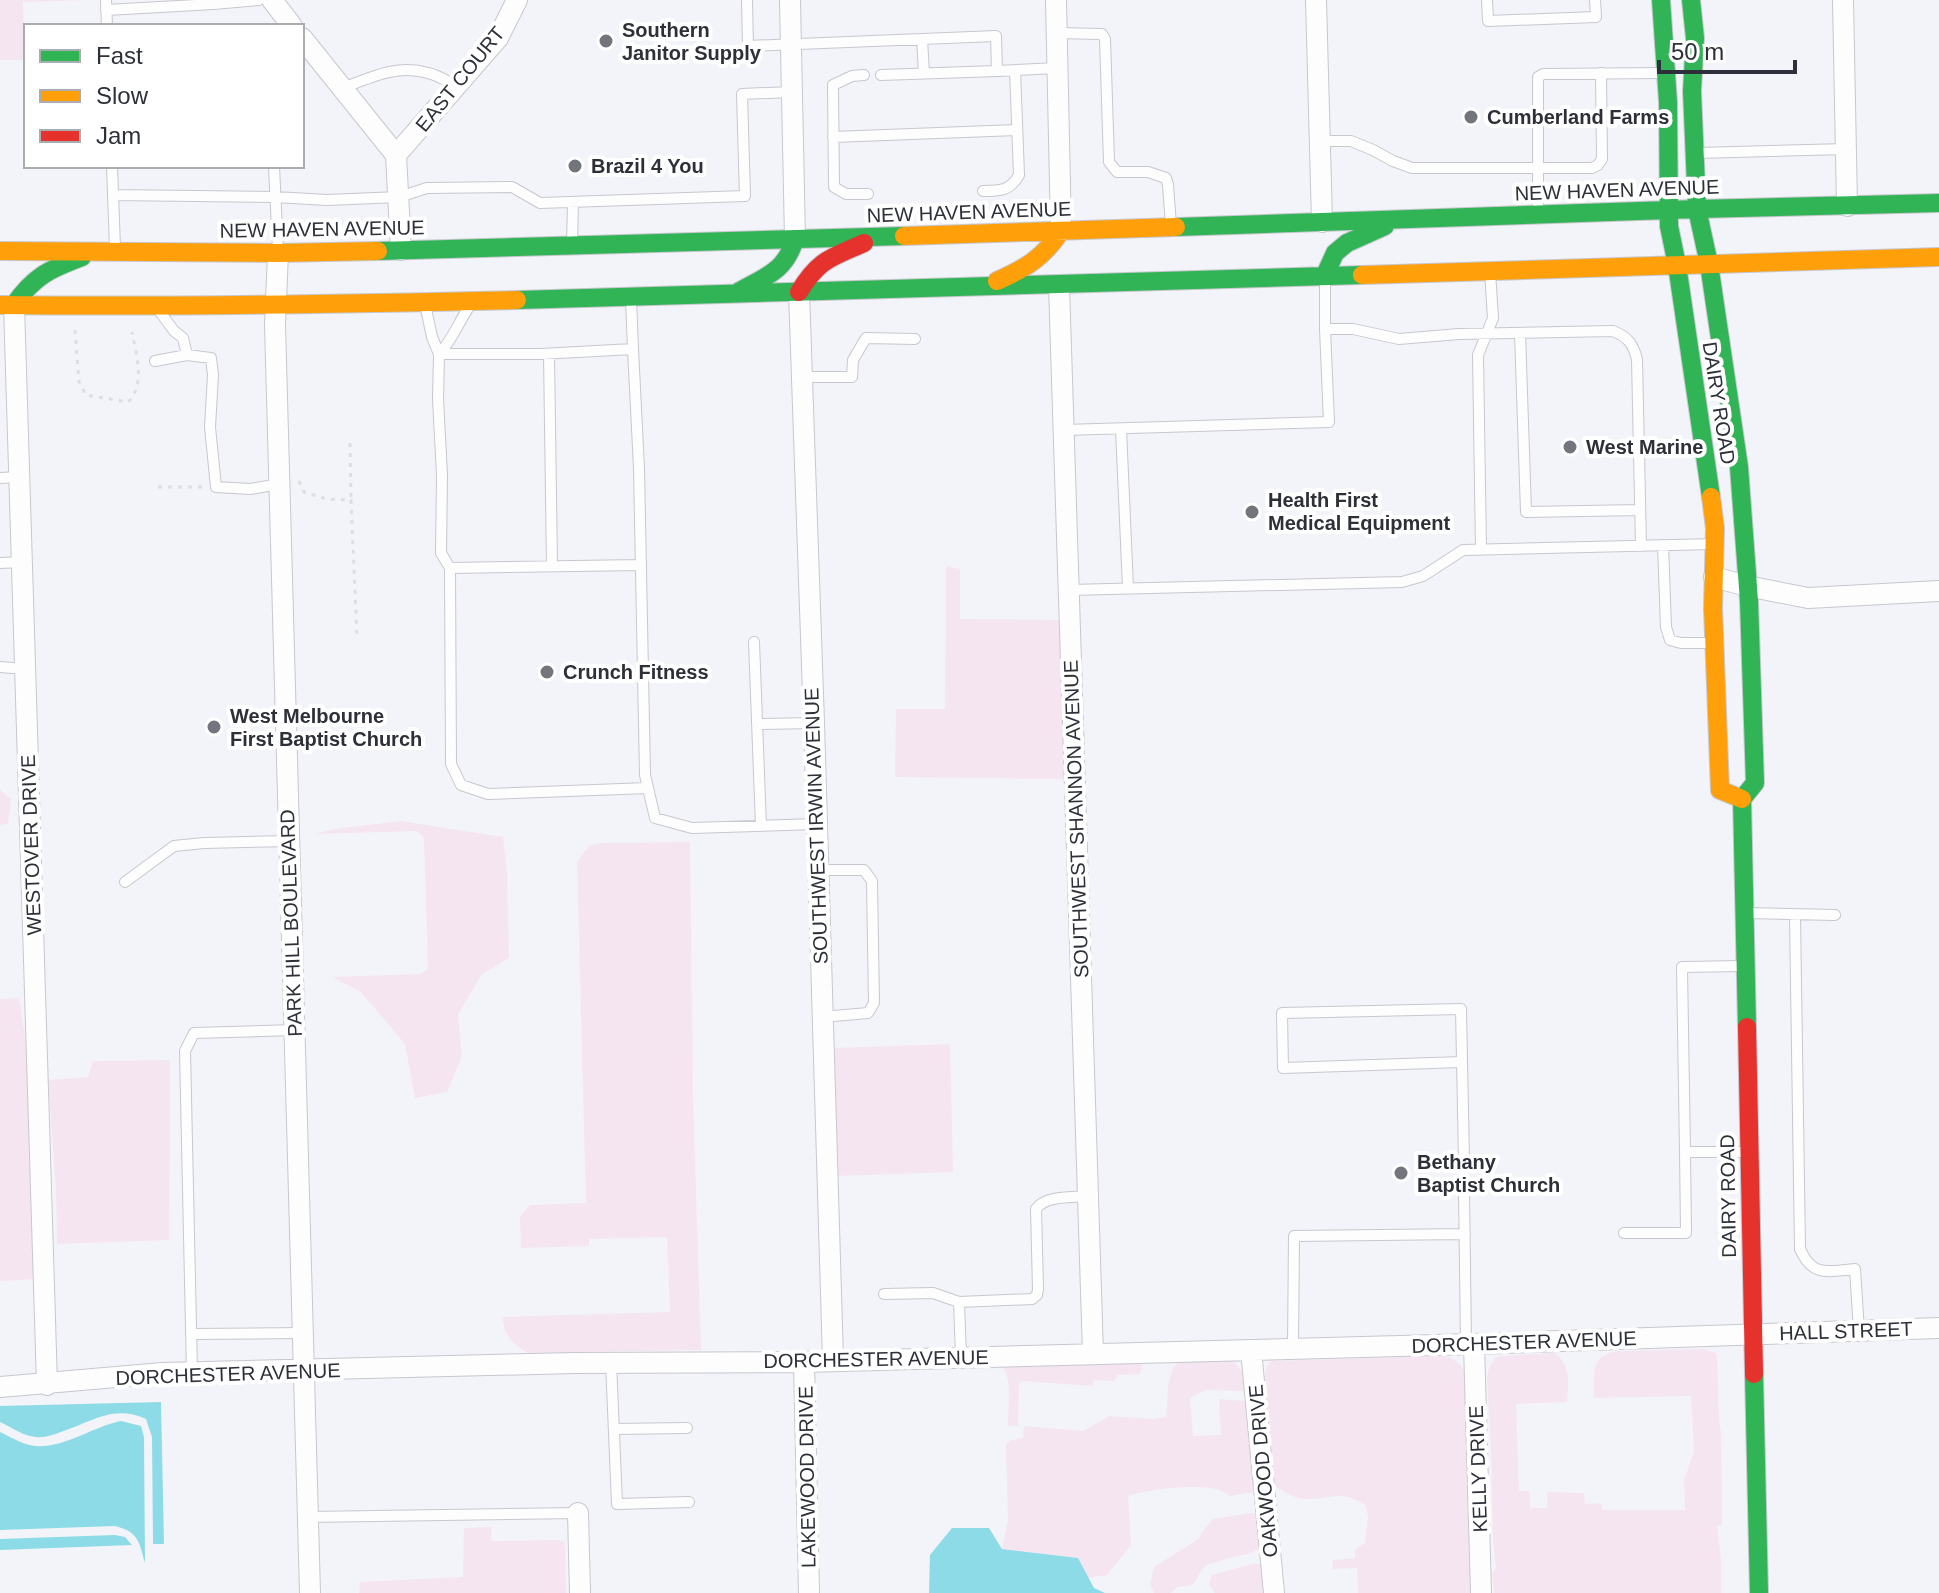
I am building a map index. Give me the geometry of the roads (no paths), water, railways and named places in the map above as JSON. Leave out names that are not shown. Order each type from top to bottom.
[{"type":"main road","name":"DAIRY ROAD","points":[[1661,0],[1668,102],[1669,226],[1715,528],[1714,643],[1720,790],[1742,799]]},
{"type":"main road","name":"DAIRY ROAD","points":[[1691,0],[1695,38],[1692,91],[1697,209],[1709,264],[1739,467],[1747,586],[1755,783],[1742,799],[1759,1593]]},
{"type":"main road","name":"NEW HAVEN AVENUE","points":[[0,251],[278,253],[401,250],[1939,203]]},
{"type":"main road","points":[[1325,275],[1335,253],[1347,243],[1406,219]]},
{"type":"main road","points":[[984,287],[1031,265],[1048,251],[1061,231]]},
{"type":"main road","points":[[799,292],[811,272],[826,260],[881,236]]},
{"type":"main road","points":[[732,295],[778,269],[790,256],[795,239]]},
{"type":"main road","points":[[7,305],[47,270],[95,252]]},
{"type":"main road","points":[[7,305],[274,306],[732,295],[1939,257]]},
{"type":"street","points":[[272,0],[290,24]]},
{"type":"street","name":"EAST COURT","points":[[396,155],[498,38],[517,0]]},
{"type":"street","points":[[790,0],[795,239]]},
{"type":"street","points":[[1056,0],[1061,231]]},
{"type":"street","points":[[1316,0],[1322,222]]},
{"type":"street","points":[[1843,0],[1847,206]]},
{"type":"street","points":[[304,40],[396,155],[401,250]]},
{"type":"street","name":"PARK HILL BOULEVARD","points":[[278,253],[274,306],[287,477],[289,841],[310,1593]]},
{"type":"street","name":"SOUTHWEST SHANNON AVENUE","points":[[1059,285],[1093,1354]]},
{"type":"street","name":"SOUTHWEST IRWIN AVENUE","points":[[799,292],[833,1360]]},
{"type":"street","name":"WESTOVER DRIVE","points":[[7,305],[10,478],[22,562],[47,1385]]},
{"type":"street","points":[[1714,577],[1808,598],[1939,591]]},
{"type":"street","name":"HALL STREET","points":[[1752,1335],[1939,1328]]},
{"type":"street","name":"DORCHESTER AVENUE","points":[[0,1387],[162,1373],[611,1362],[804,1362],[1752,1335]]},
{"type":"street","name":"KELLY DRIVE","points":[[1470,1344],[1481,1593]]},
{"type":"street","name":"OAKWOOD DRIVE","points":[[1251,1350],[1274,1593]]},
{"type":"street","name":"LAKEWOOD DRIVE","points":[[804,1362],[809,1593]]},
{"type":"street","points":[[578,1513],[580,1593]]},
{"type":"lane","points":[[106,5],[259,0]]},
{"type":"lane","points":[[747,0],[748,46],[996,36],[997,71]]},
{"type":"lane","points":[[1487,0],[1488,21],[1596,17],[1595,0]]},
{"type":"lane","points":[[1056,33],[1102,34],[1105,39],[1109,162],[1117,172],[1148,172],[1166,178],[1171,227]]},
{"type":"lane","points":[[922,39],[924,73]]},
{"type":"lane","points":[[881,75],[1057,68]]},
{"type":"lane","points":[[343,88],[385,72],[409,70],[430,73],[457,86]]},
{"type":"lane","points":[[983,191],[999,191],[1013,185],[1019,175],[1015,70]]},
{"type":"lane","points":[[1320,141],[1351,141],[1412,168],[1592,168],[1602,159],[1601,73]]},
{"type":"lane","points":[[1538,214],[1538,77],[1543,74],[1666,73]]},
{"type":"lane","points":[[864,75],[852,76],[833,85],[834,187],[846,194],[868,194]]},
{"type":"lane","points":[[113,195],[327,200],[399,197],[427,188],[512,187],[540,203],[745,196],[742,94],[792,92]]},
{"type":"lane","points":[[833,137],[1017,130]]},
{"type":"lane","points":[[1695,153],[1846,149]]},
{"type":"lane","points":[[112,168],[115,252]]},
{"type":"lane","points":[[274,168],[278,253]]},
{"type":"lane","points":[[572,245],[573,203]]},
{"type":"lane","points":[[1481,549],[1478,355],[1493,318],[1490,270]]},
{"type":"lane","points":[[1064,430],[1329,422],[1325,275]]},
{"type":"lane","points":[[631,297],[639,468],[645,775],[655,818],[692,828],[816,824]]},
{"type":"lane","points":[[439,354],[448,345],[457,324],[473,301]]},
{"type":"lane","points":[[425,302],[439,354],[441,553],[450,568],[451,764],[461,785],[488,794],[648,788]]},
{"type":"lane","points":[[157,307],[183,338],[187,355]]},
{"type":"lane","points":[[1325,329],[1353,329],[1399,339],[1459,334],[1613,331],[1623,335],[1633,345],[1637,359],[1641,546]]},
{"type":"lane","points":[[1520,333],[1526,512],[1640,510]]},
{"type":"lane","points":[[802,377],[852,377],[853,360],[866,338],[915,339]]},
{"type":"lane","points":[[439,354],[549,354],[633,349]]},
{"type":"lane","points":[[549,354],[552,566]]},
{"type":"lane","points":[[155,361],[187,355],[211,358],[210,427],[216,487],[250,489],[287,477]]},
{"type":"lane","points":[[1121,429],[1128,588]]},
{"type":"lane","points":[[1069,590],[1402,582],[1423,576],[1463,550],[1714,544]]},
{"type":"lane","points":[[1663,545],[1666,627],[1670,640],[1714,643]]},
{"type":"lane","points":[[0,563],[22,562]]},
{"type":"lane","points":[[450,568],[640,565]]},
{"type":"lane","points":[[754,642],[761,826]]},
{"type":"lane","points":[[0,667],[25,669]]},
{"type":"lane","points":[[758,724],[814,723]]},
{"type":"lane","points":[[125,882],[174,846],[289,841]]},
{"type":"lane","points":[[817,870],[864,870],[872,881],[874,1003],[868,1013],[822,1017]]},
{"type":"lane","points":[[1744,913],[1835,915]]},
{"type":"lane","points":[[1795,915],[1800,1249],[1805,1261],[1814,1270],[1855,1269],[1859,1331]]},
{"type":"lane","points":[[1624,1233],[1686,1233],[1682,967],[1745,966]]},
{"type":"lane","points":[[1462,1062],[1283,1068],[1282,1013],[1461,1009],[1464,1160]]},
{"type":"lane","points":[[192,1373],[185,1051],[194,1033],[294,1030]]},
{"type":"lane","points":[[1685,1152],[1749,1152]]},
{"type":"lane","points":[[1464,1191],[1470,1344]]},
{"type":"lane","points":[[884,1294],[933,1293],[959,1302],[1032,1299],[1038,1289],[1036,1209],[1045,1201],[1088,1196]]},
{"type":"lane","points":[[1293,1348],[1294,1236],[1465,1234]]},
{"type":"lane","points":[[959,1302],[961,1357]]},
{"type":"lane","points":[[191,1334],[303,1333]]},
{"type":"lane","points":[[611,1362],[617,1504],[689,1502]]},
{"type":"lane","points":[[614,1429],[687,1428]]},
{"type":"lane","points":[[308,1517],[578,1513]]},
{"type":"water","points":[[161,1402],[164,1544],[153,1544],[152,1437],[146,1419],[123,1413],[113,1414],[45,1437],[22,1433],[0,1422],[0,1406]]},
{"type":"water","points":[[121,1421],[141,1426],[144,1437],[145,1563],[133,1535],[115,1526],[0,1530],[0,1432],[26,1444],[46,1446]]},
{"type":"water","points":[[952,1528],[989,1528],[1002,1549],[1078,1558],[1094,1588],[1105,1593],[929,1593],[930,1555]]},
{"type":"water","points":[[125,1537],[132,1545],[0,1550],[0,1539]]},
{"type":"place","name":"Southern Janitor Supply","points":[[606,41]]},
{"type":"place","name":"Cumberland Farms","points":[[1471,117]]},
{"type":"place","name":"Brazil 4 You","points":[[575,166]]},
{"type":"place","name":"West Marine","points":[[1570,447]]},
{"type":"place","name":"Health First Medical Equipment","points":[[1252,512]]},
{"type":"place","name":"Crunch Fitness","points":[[547,672]]},
{"type":"place","name":"West Melbourne First Baptist Church","points":[[214,727]]},
{"type":"place","name":"Bethany Baptist Church","points":[[1401,1173]]}]
